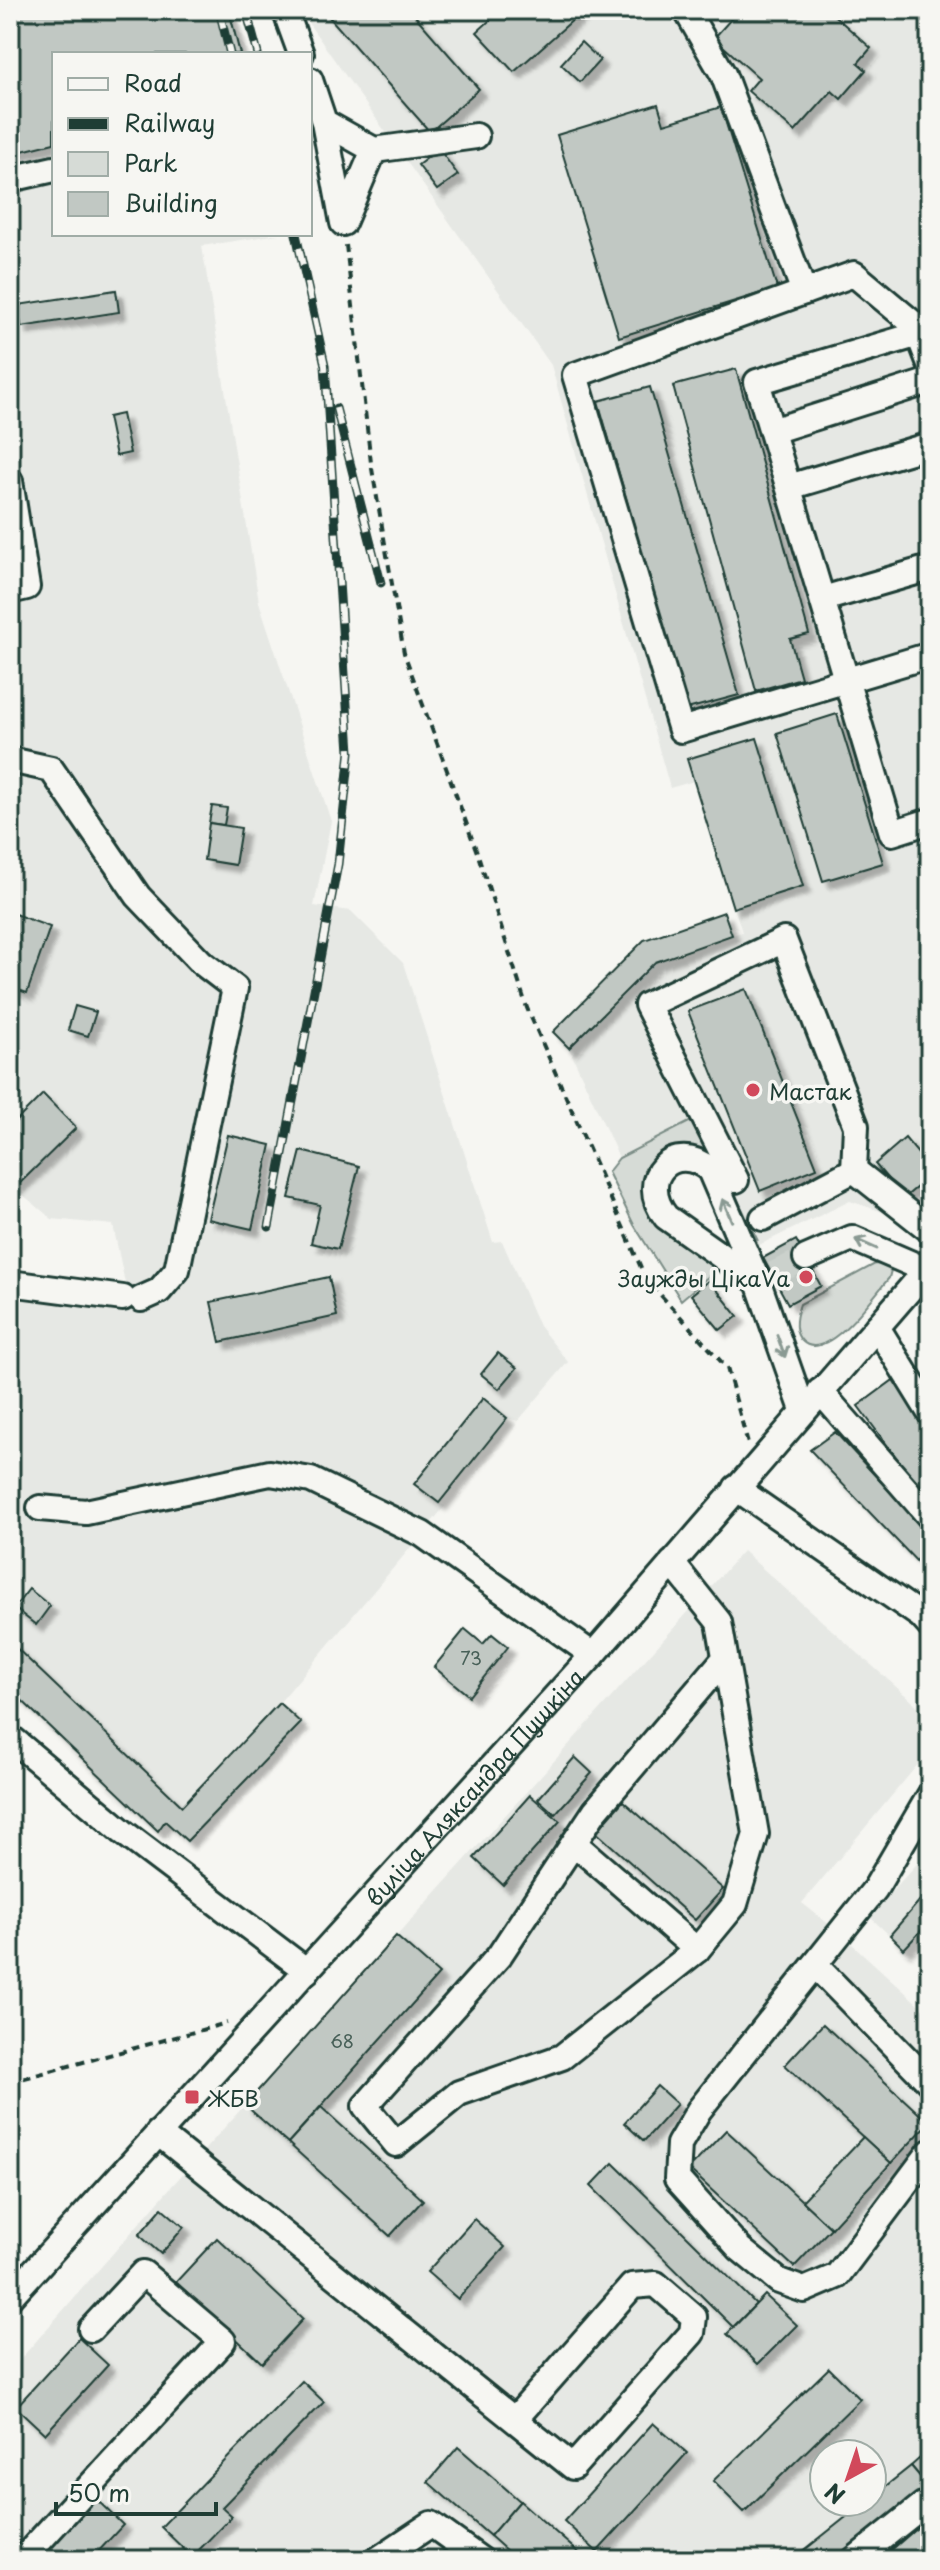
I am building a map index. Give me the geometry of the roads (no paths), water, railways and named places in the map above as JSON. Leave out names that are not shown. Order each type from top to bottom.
[{"type":"street","points":[[285,10],[300,52]]},
{"type":"street","points":[[686,10],[723,74],[804,292]]},
{"type":"street","points":[[312,86],[324,122],[343,223],[374,150]]},
{"type":"street","points":[[324,122],[374,150],[476,136]]},
{"type":"street","points":[[10,179],[52,169]]},
{"type":"street","points":[[930,364],[915,325],[854,274],[575,375],[681,730],[930,655]]},
{"type":"street","points":[[919,334],[757,382],[892,833],[930,821]]},
{"type":"street","points":[[772,431],[930,381]]},
{"type":"street","points":[[789,487],[930,445]]},
{"type":"street","points":[[10,481],[27,587],[10,591]]},
{"type":"street","points":[[823,599],[930,568]]},
{"type":"street","points":[[10,760],[51,769],[138,896],[201,962],[235,988],[177,1270],[159,1291],[132,1298],[10,1283]]},
{"type":"street","points":[[736,1180],[647,1005],[784,940],[856,1126],[854,1170]]},
{"type":"street","points":[[765,1278],[666,1217],[657,1205],[653,1191],[663,1168],[675,1160],[687,1158],[699,1161],[710,1170],[765,1278],[803,1410]]},
{"type":"street","points":[[763,1218],[854,1170]]},
{"type":"street","points":[[854,1170],[930,1230]]},
{"type":"street","points":[[806,1258],[852,1238],[928,1268]]},
{"type":"street","name":"вуліца Аляксандра Пушкіна","points":[[10,2297],[593,1655],[928,1268]]},
{"type":"street","points":[[877,1327],[930,1413]]},
{"type":"street","points":[[820,1391],[930,1517]]},
{"type":"street","points":[[40,1508],[86,1512],[270,1473],[311,1480],[422,1534],[593,1655]]},
{"type":"street","points":[[736,1488],[921,1616],[930,1626]]},
{"type":"street","points":[[672,1563],[719,1622],[756,1834],[735,1904],[697,1950],[562,2057],[459,2093],[396,2144],[365,2106],[499,1956],[595,1811],[725,1658]]},
{"type":"street","points":[[10,1737],[123,1832],[307,1971]]},
{"type":"street","points":[[930,1795],[875,1889],[699,2110],[679,2144],[677,2179],[740,2249],[779,2281],[804,2290],[837,2276],[930,2152]]},
{"type":"street","points":[[574,1843],[697,1950]]},
{"type":"street","points":[[815,1965],[930,2083]]},
{"type":"street","points":[[158,2133],[573,2467],[692,2333],[694,2317],[656,2284],[632,2286],[515,2419]]},
{"type":"street","points":[[22,2560],[223,2341],[143,2273],[91,2329]]},
{"type":"street","points":[[854,2560],[923,2505],[930,2512]]},
{"type":"street","points":[[377,2560],[431,2524],[481,2560]]},
{"type":"tunnel","points":[[773,1274],[806,1258]]},
{"type":"railway","points":[[219,10],[230,52]]},
{"type":"railway","points":[[246,10],[257,52]]},
{"type":"railway","points":[[269,1227],[338,864],[350,752],[325,365],[296,236]]},
{"type":"railway","points":[[336,408],[381,583]]},
{"type":"place","name":"Мастак","points":[[753,1090]]},
{"type":"place","name":"Заужды ЦікаVа","points":[[806,1277]]},
{"type":"place","name":"ЖБВ","points":[[192,2097]]}]
